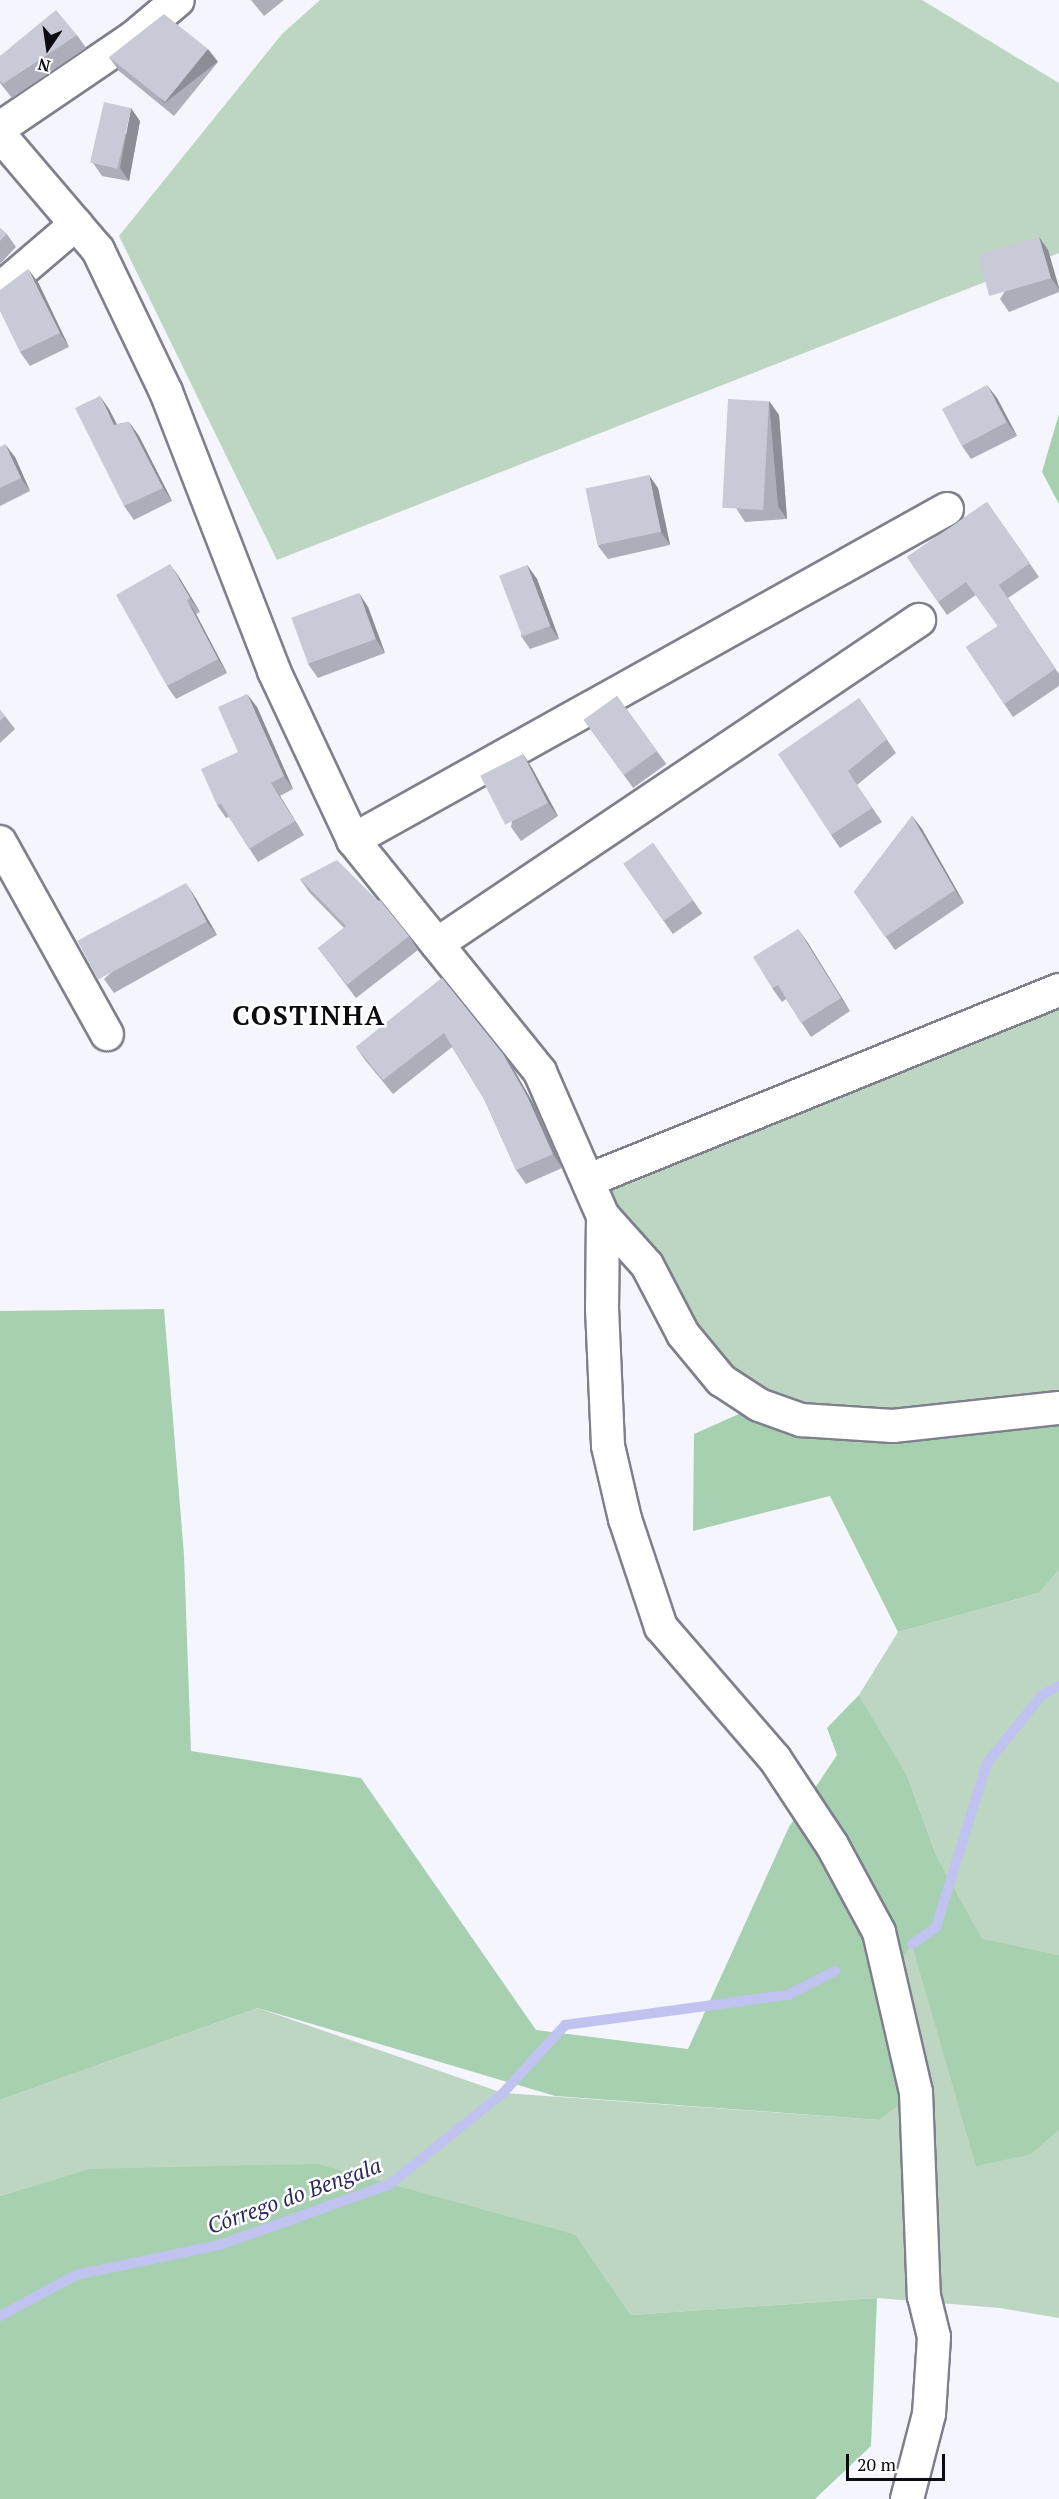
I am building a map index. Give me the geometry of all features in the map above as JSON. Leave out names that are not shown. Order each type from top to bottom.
[{"type":"street","points":[[0,128],[134,37],[178,0]]},
{"type":"street","points":[[0,135],[98,250],[166,392],[274,671],[353,840],[540,1072],[603,1216],[647,1265],[690,1343],[721,1380],[759,1405],[801,1420],[893,1426],[1059,1408]]},
{"type":"street","points":[[0,289],[76,224]]},
{"type":"street","points":[[353,840],[947,509]]},
{"type":"street","points":[[437,944],[919,620]]},
{"type":"street","points":[[0,842],[107,1034]]},
{"type":"street","points":[[589,1180],[1059,990]]},
{"type":"street","points":[[603,1216],[602,1308],[608,1446],[625,1519],[661,1627],[775,1760],[832,1845],[879,1932],[889,1974],[916,2092],[924,2296],[934,2337],[929,2414],[907,2499]]},
{"type":"green space","points":[[320,0],[922,0],[1059,83],[1059,253],[277,560],[119,236],[282,34]]},
{"type":"green space","points":[[1059,414],[1059,504],[1042,472]]},
{"type":"green space","points":[[1059,990],[1059,1408],[801,1420],[721,1380],[589,1180]]},
{"type":"green space","points":[[164,1309],[184,1555],[191,1751],[361,1778],[536,2030],[688,2049],[789,1827],[837,1755],[827,1728],[859,1695],[907,1775],[936,1855],[982,1939],[1059,1955],[1059,2130],[1032,2154],[976,2166],[912,1945],[889,1974],[916,2092],[879,2120],[555,2096],[258,2008],[0,2100],[0,1311]]},
{"type":"green space","points":[[759,1405],[801,1420],[1059,1408],[1059,1570],[1039,1593],[898,1632],[830,1496],[693,1531],[694,1434]]},
{"type":"green space","points":[[1059,1570],[1059,1955],[982,1940],[936,1855],[907,1775],[859,1695],[898,1632],[1039,1593]]},
{"type":"green space","points":[[912,1944],[931,2006],[1032,2154],[1059,2130],[1059,2318],[1000,2308],[877,2298],[631,2315],[576,2235],[90,2169],[0,2196],[0,2100],[258,2008],[503,2093],[879,2120],[889,1974]]},
{"type":"green space","points":[[317,2164],[576,2235],[631,2315],[877,2298],[871,2446],[815,2499],[0,2499],[0,2196],[89,2169]]},
{"type":"building","points":[[56,10],[77,35],[3,84],[0,81],[0,56]]},
{"type":"building","points":[[164,14],[208,49],[165,102],[109,57]]},
{"type":"building","points":[[104,102],[131,108],[117,169],[90,162]]},
{"type":"building","points":[[0,228],[7,234],[0,241]]},
{"type":"building","points":[[1039,237],[1051,278],[989,296],[977,255]]},
{"type":"building","points":[[28,269],[60,333],[20,352],[0,311],[0,290]]},
{"type":"building","points":[[987,385],[1007,422],[962,446],[942,409]]},
{"type":"building","points":[[100,396],[114,425],[129,422],[163,488],[124,506],[75,408]]},
{"type":"building","points":[[728,399],[769,401],[763,510],[722,508]]},
{"type":"building","points":[[5,444],[21,478],[0,488],[0,447]]},
{"type":"building","points":[[649,475],[661,532],[597,545],[585,489]]},
{"type":"building","points":[[987,502],[1030,563],[999,585],[1055,669],[1004,704],[966,647],[998,626],[966,582],[938,602],[907,557]]},
{"type":"building","points":[[170,564],[190,598],[187,600],[218,659],[167,686],[116,595]]},
{"type":"building","points":[[527,565],[550,626],[522,636],[499,576]]},
{"type":"building","points":[[359,593],[376,639],[308,664],[291,618]]},
{"type":"building","points":[[247,694],[284,776],[271,783],[295,821],[249,849],[221,804],[217,805],[201,769],[238,752],[218,707]]},
{"type":"building","points":[[617,696],[657,751],[624,775],[584,720]]},
{"type":"building","points":[[859,698],[887,739],[848,771],[872,808],[831,835],[778,754]]},
{"type":"building","points":[[0,710],[5,716],[0,721]]},
{"type":"building","points":[[523,754],[548,803],[505,825],[480,776]]},
{"type":"building","points":[[912,816],[955,890],[885,937],[854,892]]},
{"type":"building","points":[[653,843],[693,900],[664,921],[624,864]]},
{"type":"building","points":[[337,860],[378,901],[380,900],[409,936],[347,985],[318,948],[346,926],[300,879]]},
{"type":"building","points":[[186,883],[207,922],[98,980],[77,941]]},
{"type":"building","points":[[798,929],[841,998],[801,1023],[778,985],[772,988],[753,957]]},
{"type":"building","points":[[442,978],[503,1054],[527,1096],[553,1154],[516,1170],[484,1099],[444,1033],[383,1080],[356,1047]]},
{"type":"waterway","name":"Córrego do Bengala","points":[[912,1944],[936,1927],[987,1763],[1042,1695],[1059,1686]]},
{"type":"waterway","name":"Córrego do Bengala","points":[[0,2316],[76,2275],[220,2245],[390,2184],[503,2093],[565,2025],[788,1995],[835,1971]]},
{"type":"district","name":"COSTINHA","points":[[309,1016]]}]
